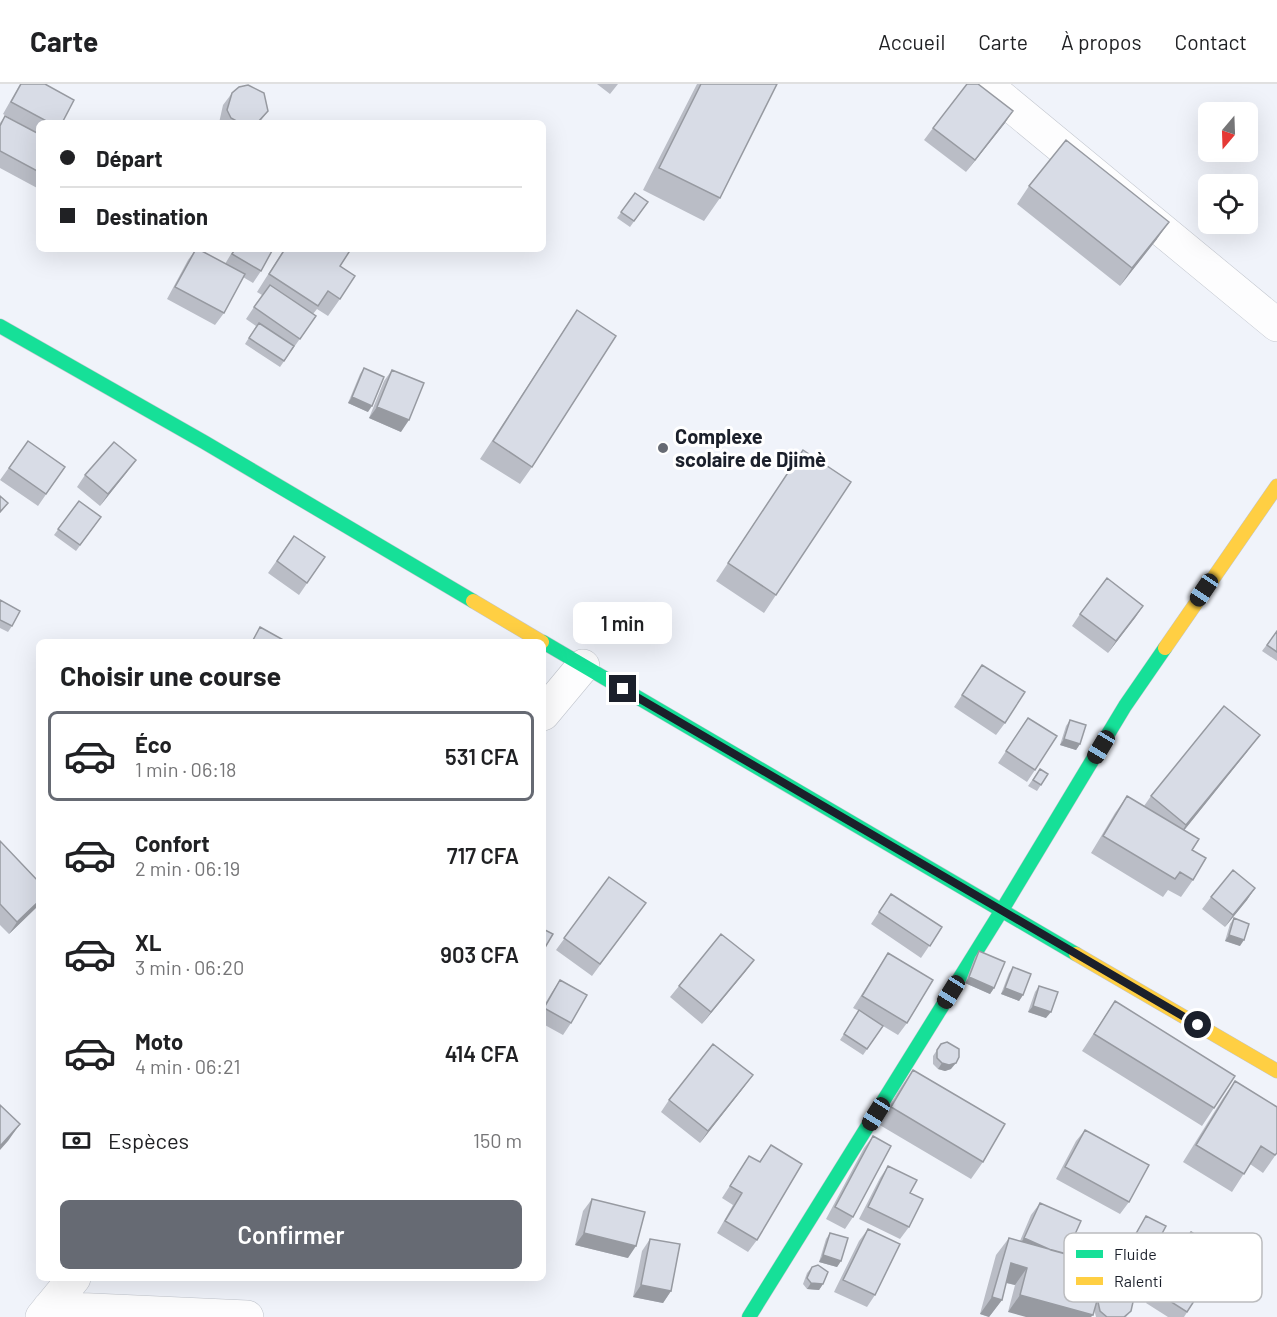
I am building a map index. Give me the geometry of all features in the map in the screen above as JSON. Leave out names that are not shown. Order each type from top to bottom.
[{"type":"street","points":[[985,84],[1277,326]]},
{"type":"street","points":[[0,326],[204,442],[538,639]]},
{"type":"street","points":[[749,1317],[1002,910],[1125,706],[1277,486]]},
{"type":"street","points":[[546,644],[1277,1071]]},
{"type":"street","points":[[546,710],[583,666]]},
{"type":"street","points":[[46,1313],[72,1281]]},
{"type":"street","points":[[46,1313],[247,1317]]},
{"type":"building","points":[[21,84],[45,84],[74,100],[64,120],[44,120],[11,102]]},
{"type":"building","points":[[701,84],[777,84],[720,198],[659,168]]},
{"type":"building","points":[[967,84],[978,84],[1013,111],[975,160],[933,128]]},
{"type":"building","points":[[248,85],[264,93],[268,111],[260,120],[231,118],[227,110],[232,93],[239,87]]},
{"type":"building","points":[[5,116],[36,132],[36,170],[0,151],[0,126]]},
{"type":"building","points":[[1066,140],[1169,222],[1132,268],[1029,186]]},
{"type":"building","points":[[635,193],[648,202],[634,221],[621,212]]},
{"type":"building","points":[[194,252],[204,252],[245,274],[224,313],[175,287]]},
{"type":"building","points":[[233,252],[271,252],[261,271],[232,254]]},
{"type":"building","points":[[283,252],[349,252],[340,266],[355,276],[340,299],[328,291],[318,306],[269,274]]},
{"type":"building","points":[[270,285],[316,316],[300,339],[254,307]]},
{"type":"building","points":[[577,310],[616,336],[532,467],[493,441]]},
{"type":"building","points":[[259,323],[294,346],[284,361],[249,338]]},
{"type":"building","points":[[364,368],[384,377],[372,406],[352,397]]},
{"type":"building","points":[[392,370],[424,383],[409,420],[377,407]]},
{"type":"building","points":[[28,441],[65,467],[46,494],[9,468]]},
{"type":"building","points":[[114,442],[136,460],[108,494],[85,475]]},
{"type":"building","points":[[803,450],[851,482],[776,595],[728,563]]},
{"type":"building","points":[[0,496],[8,503],[0,512]]},
{"type":"building","points":[[79,501],[101,517],[80,545],[58,529]]},
{"type":"building","points":[[294,536],[325,557],[307,583],[277,561]]},
{"type":"building","points":[[1107,578],[1143,606],[1116,641],[1080,614]]},
{"type":"building","points":[[0,600],[20,611],[12,626],[0,620]]},
{"type":"building","points":[[260,627],[282,639],[254,639]]},
{"type":"building","points":[[1277,631],[1277,652],[1267,645]]},
{"type":"building","points":[[982,665],[1025,692],[1005,723],[962,695]]},
{"type":"building","points":[[1224,706],[1260,735],[1186,825],[1151,796]]},
{"type":"building","points":[[1028,718],[1057,736],[1035,770],[1006,751]]},
{"type":"building","points":[[1070,720],[1086,725],[1080,744],[1064,739]]},
{"type":"building","points":[[1040,769],[1048,774],[1041,785],[1033,780]]},
{"type":"building","points":[[1127,796],[1199,839],[1192,850],[1206,858],[1193,880],[1180,872],[1175,879],[1103,836]]},
{"type":"building","points":[[0,841],[36,879],[36,904],[17,922],[0,904]]},
{"type":"building","points":[[1233,870],[1255,888],[1233,915],[1211,897]]},
{"type":"building","points":[[609,877],[646,903],[600,964],[564,938]]},
{"type":"building","points":[[891,894],[942,927],[930,946],[879,912]]},
{"type":"building","points":[[1234,918],[1249,924],[1244,940],[1229,935]]},
{"type":"building","points":[[546,930],[553,934],[546,946]]},
{"type":"building","points":[[721,934],[754,960],[711,1012],[679,986]]},
{"type":"building","points":[[979,951],[1005,962],[994,988],[969,977]]},
{"type":"building","points":[[888,953],[933,980],[907,1023],[862,996]]},
{"type":"building","points":[[1013,967],[1031,974],[1023,995],[1005,988]]},
{"type":"building","points":[[560,980],[587,995],[571,1023],[546,1009],[546,1004]]},
{"type":"building","points":[[1039,986],[1058,992],[1051,1012],[1033,1006]]},
{"type":"building","points":[[1115,1001],[1235,1076],[1214,1108],[1094,1034]]},
{"type":"building","points":[[859,1010],[883,1026],[867,1049],[844,1034]]},
{"type":"building","points":[[947,1042],[959,1049],[956,1063],[949,1065],[937,1058],[937,1050],[941,1044]]},
{"type":"building","points":[[713,1044],[753,1075],[708,1131],[669,1100]]},
{"type":"building","points":[[913,1070],[1005,1124],[983,1162],[891,1107]]},
{"type":"building","points":[[1235,1081],[1277,1107],[1277,1153],[1275,1155],[1261,1146],[1244,1174],[1196,1145]]},
{"type":"building","points":[[0,1105],[20,1124],[0,1146]]},
{"type":"building","points":[[1085,1130],[1149,1165],[1129,1202],[1065,1167]]},
{"type":"building","points":[[873,1136],[891,1146],[853,1217],[835,1207]]},
{"type":"building","points":[[771,1145],[802,1164],[757,1240],[725,1221],[742,1193],[730,1186],[749,1156],[760,1162]]},
{"type":"building","points":[[888,1166],[917,1180],[910,1193],[923,1199],[909,1227],[868,1207]]},
{"type":"building","points":[[592,1199],[645,1212],[636,1246],[584,1233]]},
{"type":"building","points":[[1040,1203],[1081,1221],[1076,1233],[1064,1233],[1064,1253],[1024,1238]]},
{"type":"building","points":[[1146,1216],[1166,1226],[1162,1233],[1136,1233]]},
{"type":"building","points":[[868,1229],[900,1244],[875,1295],[843,1280]]},
{"type":"building","points":[[830,1233],[848,1238],[841,1261],[823,1255]]},
{"type":"building","points":[[1009,1238],[1064,1253],[1064,1302],[1097,1302],[1093,1315],[1020,1295],[1027,1268],[1011,1263],[1002,1300],[992,1297]]},
{"type":"building","points":[[650,1239],[680,1244],[671,1291],[641,1285]]},
{"type":"building","points":[[818,1265],[828,1272],[823,1284],[811,1283],[807,1278],[812,1267]]},
{"type":"building","points":[[1098,1302],[1133,1302],[1131,1311],[1124,1317],[1107,1317],[1100,1311]]},
{"type":"building","points":[[1171,1302],[1193,1302],[1187,1312]]},
{"type":"traffic: fast","points":[[0,326],[204,442],[473,601]]},
{"type":"traffic: fast","points":[[546,644],[1076,954]]},
{"type":"traffic: fast","points":[[749,1317],[1002,910],[1125,706],[1165,648]]},
{"type":"traffic: slow","points":[[1165,648],[1277,486]]},
{"type":"traffic: slow","points":[[473,601],[537,639]]},
{"type":"traffic: slow","points":[[1076,954],[1277,1071]]},
{"type":"place","name":"Complexe scolaire de Djimè","points":[[663,448]]},
{"type":"route","points":[[623,689],[1198,1025]]}]
